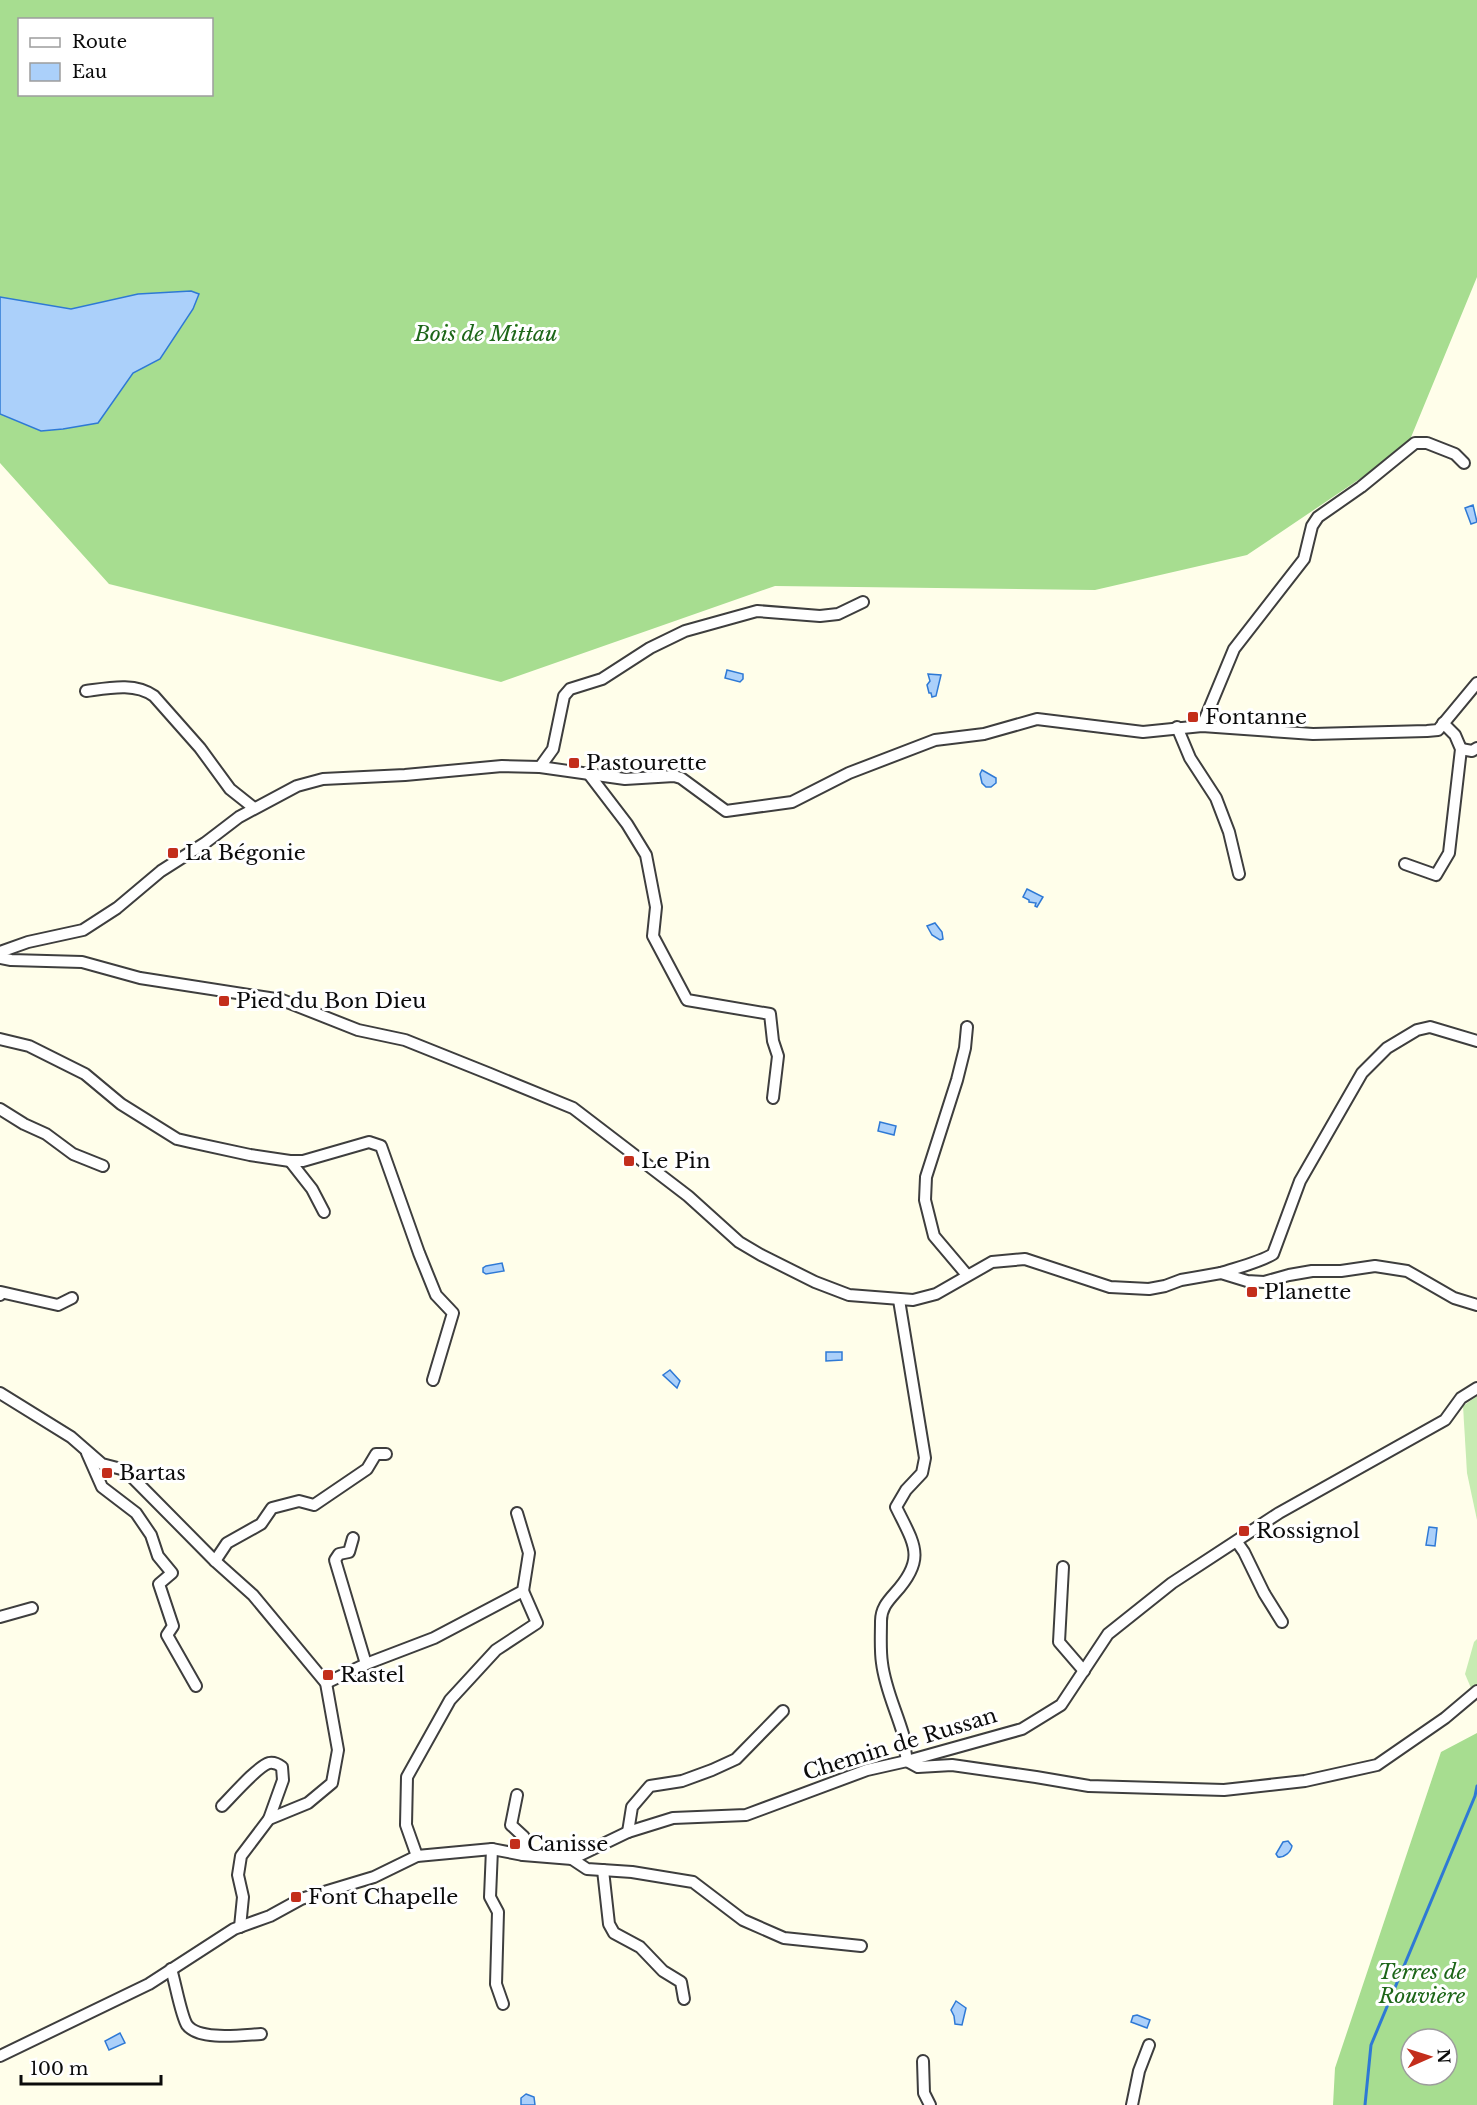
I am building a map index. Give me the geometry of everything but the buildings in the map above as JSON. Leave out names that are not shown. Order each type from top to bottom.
[{"type":"street","points":[[1202,726],[1234,649],[1304,560],[1312,526],[1318,516],[1361,487],[1415,443],[1427,443],[1455,454],[1464,463]]},
{"type":"street","points":[[540,767],[553,749],[564,696],[570,689],[603,679],[650,648],[685,631],[757,611],[820,616],[838,614],[863,602]]},
{"type":"street","points":[[0,952],[28,942],[83,930],[117,908],[161,871],[254,808],[297,786],[323,779],[405,775],[502,766],[540,767],[625,779],[674,776],[681,778],[726,811],[739,810],[792,802],[849,773],[935,740],[984,734],[1038,719],[1143,732],[1202,726],[1313,734],[1438,730],[1477,683]]},
{"type":"street","points":[[86,692],[111,688],[146,690],[200,748],[230,789],[254,808]]},
{"type":"street","points":[[1405,864],[1436,875],[1449,853],[1461,749],[1455,735],[1443,723]]},
{"type":"street","points":[[1177,727],[1190,758],[1216,798],[1229,832],[1239,874]]},
{"type":"street","points":[[1461,749],[1472,751],[1477,748]]},
{"type":"street","points":[[588,773],[627,824],[646,855],[656,907],[653,936],[687,1000],[770,1014],[777,1056],[773,1098]]},
{"type":"street","points":[[0,958],[82,962],[140,978],[282,1000],[358,1030],[405,1040],[573,1108],[688,1196],[740,1242],[760,1255],[828,1288],[849,1295],[899,1300],[913,1300],[936,1294],[992,1262],[1025,1259],[1110,1287],[1149,1289],[1181,1280],[1221,1273],[1266,1259],[1274,1254],[1300,1180],[1362,1073],[1387,1048],[1418,1030],[1430,1027],[1477,1041]]},
{"type":"street","points":[[967,1027],[965,1048],[957,1080],[926,1177],[925,1200],[934,1236],[967,1275]]},
{"type":"street","points":[[0,1039],[29,1046],[85,1074],[121,1104],[177,1139],[290,1161],[303,1161],[369,1142],[381,1146],[418,1253],[436,1295],[453,1313],[433,1380]]},
{"type":"street","points":[[0,1109],[46,1134],[74,1154],[103,1166]]},
{"type":"street","points":[[290,1161],[312,1189],[324,1212]]},
{"type":"street","points":[[1221,1273],[1247,1281],[1264,1282],[1312,1271],[1341,1271],[1375,1266],[1407,1271],[1454,1298],[1477,1305]]},
{"type":"street","points":[[0,1294],[2,1292],[58,1305],[72,1298]]},
{"type":"street","points":[[899,1300],[925,1458],[922,1473],[906,1490],[896,1507],[915,1550],[915,1565],[901,1587],[884,1606],[881,1617],[882,1662],[887,1689],[903,1736],[907,1761],[918,1767],[947,1766],[1036,1776],[1089,1786],[1224,1790],[1305,1781],[1377,1765],[1445,1718],[1477,1691]]},
{"type":"street","name":"Chemin de Russan","points":[[572,1859],[628,1832],[673,1818],[746,1815],[867,1770],[1022,1729],[1061,1706],[1108,1634],[1172,1583],[1279,1513],[1445,1420],[1461,1398],[1477,1388]]},
{"type":"street","points":[[0,1393],[71,1437],[102,1464],[125,1470],[215,1561],[253,1595],[326,1683],[338,1750],[332,1783],[308,1803],[268,1819]]},
{"type":"street","points":[[86,1450],[102,1487],[136,1513],[151,1535],[158,1556],[172,1573],[159,1584],[173,1626],[167,1635],[196,1686]]},
{"type":"street","points":[[215,1561],[227,1543],[261,1524],[272,1508],[299,1501],[314,1505],[367,1469],[376,1454],[386,1454]]},
{"type":"street","points":[[417,1856],[406,1825],[407,1777],[450,1700],[496,1650],[537,1623],[523,1591],[530,1553],[517,1513]]},
{"type":"street","points":[[353,1538],[349,1552],[339,1554],[335,1560],[366,1664]]},
{"type":"street","points":[[1237,1542],[1282,1622]]},
{"type":"street","points":[[1063,1568],[1059,1642],[1084,1671]]},
{"type":"street","points":[[326,1683],[366,1664],[434,1638],[523,1591]]},
{"type":"street","points":[[0,1617],[32,1608]]},
{"type":"street","points":[[628,1832],[632,1807],[650,1786],[682,1781],[736,1759],[783,1711]]},
{"type":"street","points":[[935,1766],[932,1760],[938,1752],[947,1766]]},
{"type":"street","points":[[222,1806],[268,1763],[276,1763],[282,1767],[282,1780],[268,1819],[241,1856],[238,1875],[243,1897],[240,1927]]},
{"type":"street","points":[[517,1795],[511,1825],[524,1837],[523,1855]]},
{"type":"street","points":[[492,1849],[490,1897],[498,1912],[496,1984],[503,2004]]},
{"type":"street","points":[[0,2056],[148,1984],[240,1927],[270,1916],[301,1899],[374,1877],[417,1856],[492,1849],[523,1855],[572,1859],[587,1869],[632,1872],[693,1882],[742,1920],[784,1938],[861,1946]]},
{"type":"street","points":[[603,1870],[609,1924],[614,1933],[640,1947],[663,1971],[681,1982],[684,1999]]},
{"type":"street","points":[[171,1969],[187,2024],[198,2033],[228,2036],[261,2034]]},
{"type":"street","points":[[1132,2105],[1137,2077],[1149,2045]]},
{"type":"street","points":[[923,2061],[924,2093],[930,2105]]},
{"type":"green space","name":"Bois de Mittau","points":[[0,0],[1477,0],[1477,277],[1407,447],[1247,555],[1095,590],[775,586],[501,682],[109,584],[0,463]]},
{"type":"green space","points":[[1477,1396],[1477,1520],[1467,1473],[1463,1406]]},
{"type":"green space","points":[[1477,1639],[1477,1684],[1471,1688],[1465,1674],[1474,1642]]},
{"type":"green space","name":"Terres de Rouvière","points":[[1477,1733],[1477,2105],[1333,2105],[1335,2068],[1441,1752]]},
{"type":"water","points":[[191,291],[199,294],[193,309],[160,359],[133,373],[98,423],[41,431],[0,414],[0,297],[71,309],[138,294]]},
{"type":"water","points":[[1473,505],[1477,522],[1471,524],[1465,508]]},
{"type":"water","points":[[727,670],[743,674],[743,679],[740,682],[725,678]]},
{"type":"water","points":[[928,674],[941,675],[936,696],[932,697],[929,693]]},
{"type":"water","points":[[982,770],[996,778],[996,783],[991,787],[986,787],[982,783],[980,774]]},
{"type":"water","points":[[1027,889],[1043,897],[1037,907],[1036,903],[1029,902],[1023,897]]},
{"type":"water","points":[[935,923],[942,932],[943,939],[940,940],[932,935],[927,926]]},
{"type":"water","points":[[880,1122],[896,1126],[894,1135],[878,1131]]},
{"type":"water","points":[[502,1263],[504,1271],[486,1274],[483,1272],[486,1266]]},
{"type":"water","points":[[826,1352],[842,1352],[842,1360],[826,1361]]},
{"type":"water","points":[[670,1370],[680,1381],[677,1388],[663,1375]]},
{"type":"water","points":[[1429,1527],[1437,1528],[1435,1546],[1426,1545]]},
{"type":"water","points":[[1288,1841],[1292,1846],[1290,1850],[1285,1856],[1278,1857],[1276,1854],[1283,1842]]},
{"type":"water","points":[[956,2001],[966,2008],[962,2025],[955,2024],[951,2010]]},
{"type":"water","points":[[1137,2015],[1150,2020],[1147,2028],[1131,2022],[1133,2016]]},
{"type":"water","points":[[120,2033],[125,2043],[109,2050],[105,2041]]},
{"type":"water","points":[[526,2094],[534,2097],[535,2105],[521,2105],[521,2098]]},
{"type":"waterway","points":[[1365,2105],[1371,2045],[1475,1796],[1477,1786]]},
{"type":"place","name":"Fontanne","points":[[1193,717]]},
{"type":"place","name":"Pastourette","points":[[574,763]]},
{"type":"place","name":"La Bégonie","points":[[173,853]]},
{"type":"place","name":"Pied du Bon Dieu","points":[[224,1001]]},
{"type":"place","name":"Le Pin","points":[[629,1161]]},
{"type":"place","name":"Planette","points":[[1252,1292]]},
{"type":"place","name":"Bartas","points":[[107,1473]]},
{"type":"place","name":"Rossignol","points":[[1244,1531]]},
{"type":"place","name":"Rastel","points":[[328,1675]]},
{"type":"place","name":"Canisse","points":[[515,1844]]},
{"type":"place","name":"Font Chapelle","points":[[296,1897]]}]
